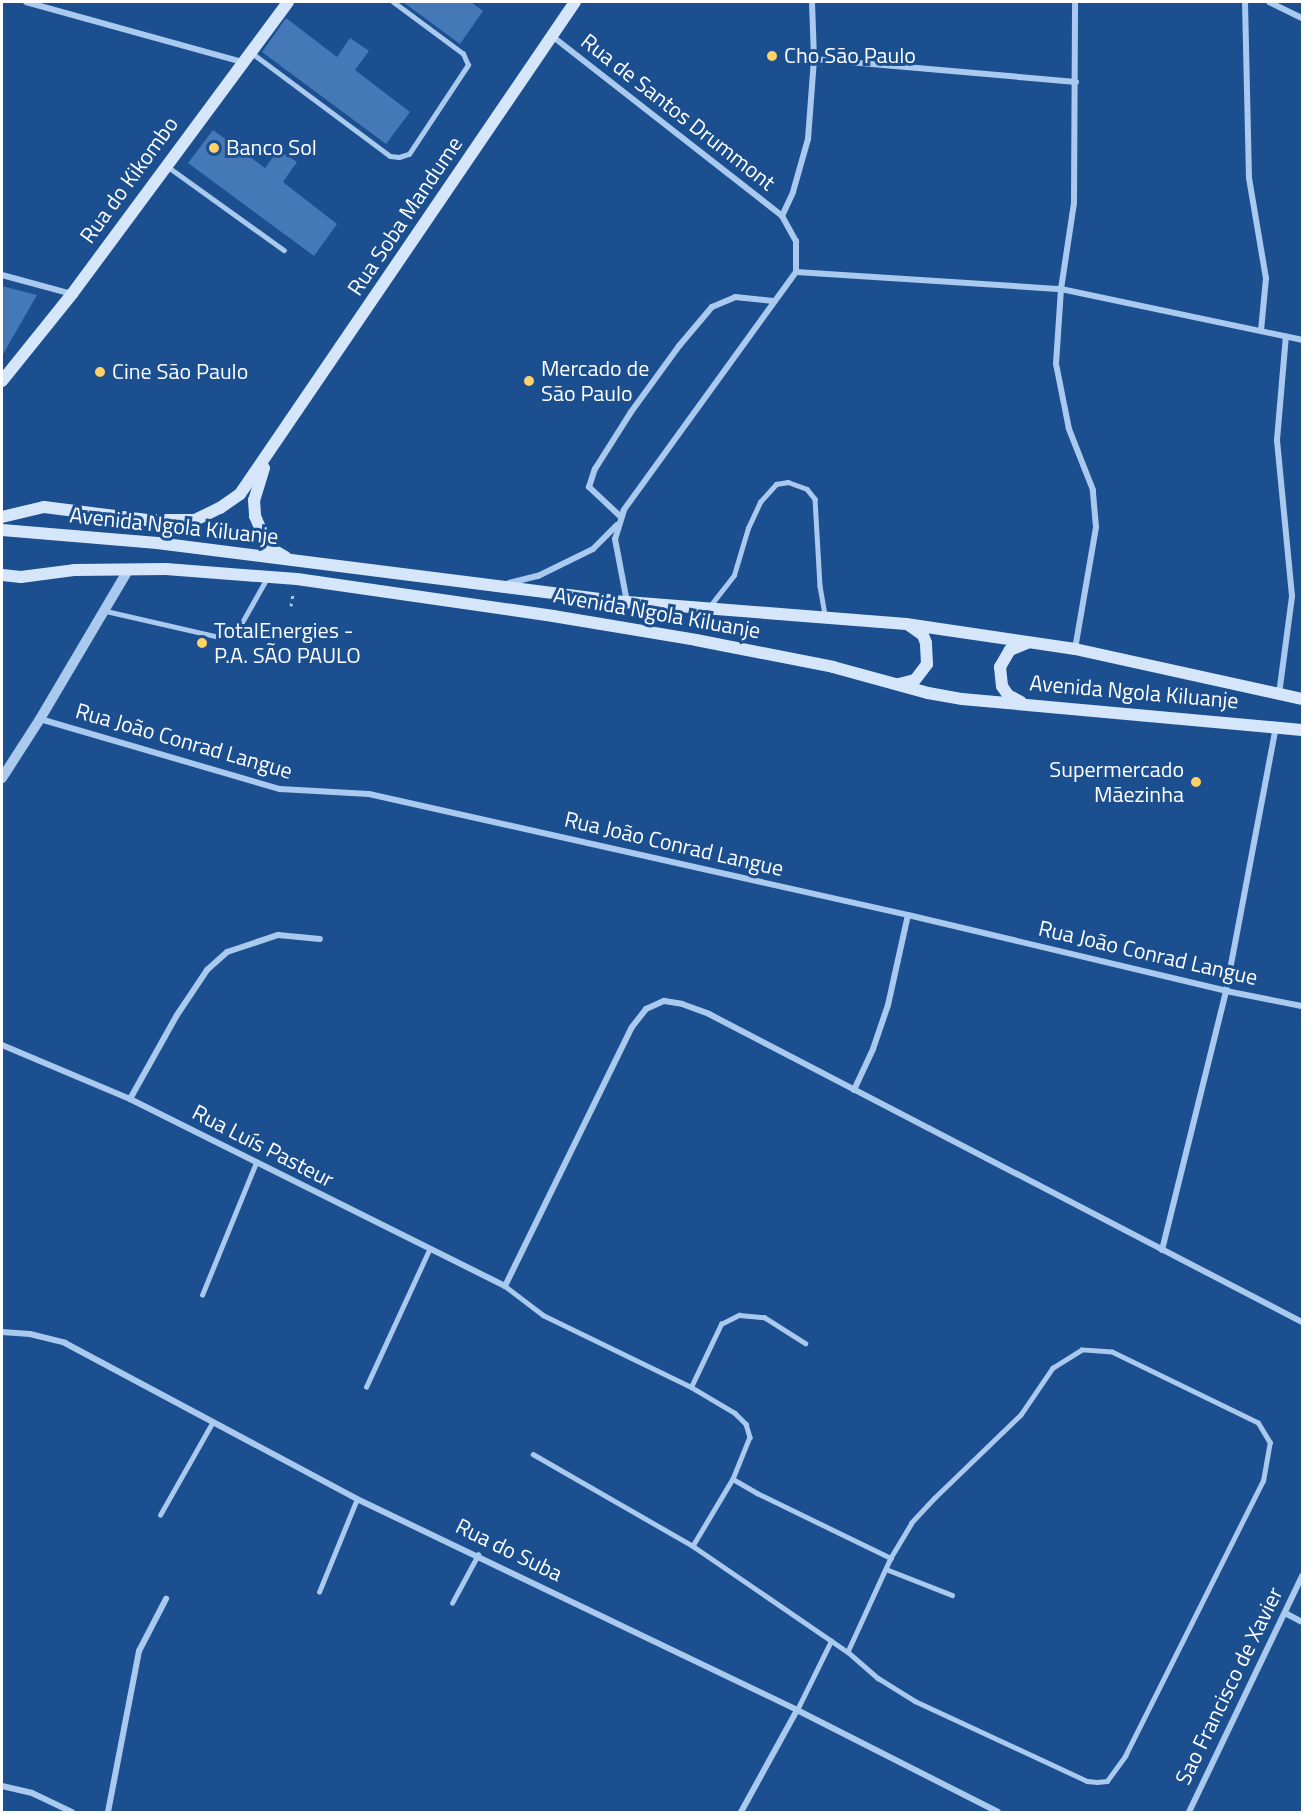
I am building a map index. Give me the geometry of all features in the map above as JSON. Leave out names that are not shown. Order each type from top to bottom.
[{"type":"main road","name":"Rua do Kikombo","points":[[2,381],[72,294],[288,2]]},
{"type":"main road","name":"Rua Soba Mandume","points":[[269,454],[575,2]]},
{"type":"main road","points":[[2,517],[44,507],[147,520],[195,519],[220,508],[240,494],[269,454]]},
{"type":"main road","points":[[269,454],[254,500],[255,516],[268,547],[293,560]]},
{"type":"main road","name":"Avenida Ngola Kiluanje","points":[[2,530],[157,543],[483,586],[627,602],[906,624],[1075,649],[1302,699]]},
{"type":"main road","name":"Avenida Ngola Kiluanje","points":[[2,574],[21,577],[74,570],[166,569],[268,576],[531,613],[696,640],[833,667],[895,685],[962,699],[1302,730]]},
{"type":"main road","points":[[895,685],[915,680],[927,664],[928,654],[922,635],[906,624]]},
{"type":"main road","points":[[1025,703],[1008,695],[1002,686],[999,667],[1010,650],[1028,643]]},
{"type":"street","points":[[26,2],[246,56]]},
{"type":"street","points":[[627,602],[616,553],[618,525],[621,517],[773,301],[796,272],[796,241],[782,216],[794,192],[808,139],[814,59],[812,2]]},
{"type":"street","points":[[1075,2],[1074,202],[1061,289],[1056,364],[1069,429],[1088,473],[1095,504],[1092,558],[1075,649]]},
{"type":"street","points":[[1245,2],[1249,178],[1266,278],[1261,331]]},
{"type":"street","points":[[1269,2],[1302,18]]},
{"type":"street","name":"Rua de Santos Drummont","points":[[552,36],[782,216]]},
{"type":"street","points":[[814,59],[1076,82]]},
{"type":"street","points":[[796,272],[1061,289],[1302,340]]},
{"type":"street","points":[[2,276],[72,294]]},
{"type":"street","points":[[621,517],[589,487],[595,469],[631,412],[679,346],[712,307],[735,297],[773,301]]},
{"type":"street","points":[[1279,695],[1292,596],[1277,440],[1286,336]]},
{"type":"street","points":[[483,586],[518,582],[559,566],[593,549],[618,525]]},
{"type":"street","points":[[2,778],[40,719],[128,570]]},
{"type":"street","name":"Rua João Conrad Langue","points":[[40,719],[280,789],[369,794],[908,915],[1226,991],[1302,1006]]},
{"type":"street","points":[[1162,1250],[1226,991],[1276,727]]},
{"type":"street","points":[[854,1090],[873,1049],[888,1005],[908,915]]},
{"type":"street","points":[[130,1099],[177,1015],[207,970],[227,952],[278,935],[320,939]]},
{"type":"street","points":[[505,1286],[632,1027],[646,1009],[664,1001],[709,1014],[1302,1322]]},
{"type":"street","name":"Rua Luís Pasteur","points":[[2,1045],[130,1099],[505,1286]]},
{"type":"street","name":"Rua do Suba","points":[[2,1332],[30,1334],[65,1343],[357,1499],[478,1555],[797,1710],[998,1812]]},
{"type":"street","name":"Sao Francisco de Xavier","points":[[1189,1812],[1302,1576]]},
{"type":"street","points":[[108,1812],[139,1651],[166,1599]]},
{"type":"street","points":[[1285,1613],[1302,1622]]},
{"type":"street","points":[[741,1812],[797,1710]]},
{"type":"street","points":[[2,1786],[32,1793],[72,1812]]},
{"type":"lane","points":[[246,56],[390,156],[399,157],[409,154],[468,65],[463,54],[393,2]]},
{"type":"lane","points":[[166,166],[284,250]]},
{"type":"lane","points":[[708,608],[734,575],[760,502],[776,484],[788,482],[796,483],[807,489],[815,499],[820,586],[826,618]]},
{"type":"lane","points":[[103,611],[215,636],[230,636],[240,626],[268,576]]},
{"type":"lane","points":[[202,1295],[256,1163]]},
{"type":"lane","points":[[366,1387],[429,1250]]},
{"type":"lane","points":[[505,1286],[543,1315],[691,1387],[735,1413],[746,1424],[750,1437],[733,1479],[693,1546]]},
{"type":"lane","points":[[691,1387],[721,1324],[739,1315],[764,1317],[805,1343]]},
{"type":"lane","points":[[533,1454],[693,1546],[848,1652],[878,1678],[915,1701],[1087,1781],[1107,1781],[1125,1756],[1263,1481],[1270,1443],[1258,1423],[1112,1352],[1082,1350],[1053,1368],[1021,1415],[912,1523],[891,1558],[848,1652]]},
{"type":"lane","points":[[160,1515],[212,1423]]},
{"type":"lane","points":[[733,1479],[757,1494],[891,1558]]},
{"type":"lane","points":[[319,1592],[357,1499]]},
{"type":"lane","points":[[452,1603],[478,1555]]},
{"type":"lane","points":[[886,1569],[952,1595]]},
{"type":"lane","points":[[797,1710],[831,1641]]},
{"type":"building","points":[[403,2],[471,2],[483,11],[460,44]]},
{"type":"building","points":[[286,18],[337,57],[350,38],[369,51],[355,70],[410,112],[386,144],[262,52]]},
{"type":"building","points":[[213,130],[265,168],[278,150],[297,162],[283,182],[337,224],[314,256],[188,163]]},
{"type":"building","points":[[2,286],[37,295],[2,356]]},
{"type":"place","name":"Cho São Paulo","points":[[772,56]]},
{"type":"place","name":"Banco Sol","points":[[214,148]]},
{"type":"place","name":"Cine São Paulo","points":[[100,372]]},
{"type":"place","name":"Mercado de São Paulo","points":[[529,381]]},
{"type":"place","name":"TotalEnergies - P.A. SÃO PAULO","points":[[202,643]]},
{"type":"place","name":"Supermercado Mãezinha","points":[[1196,782]]}]
